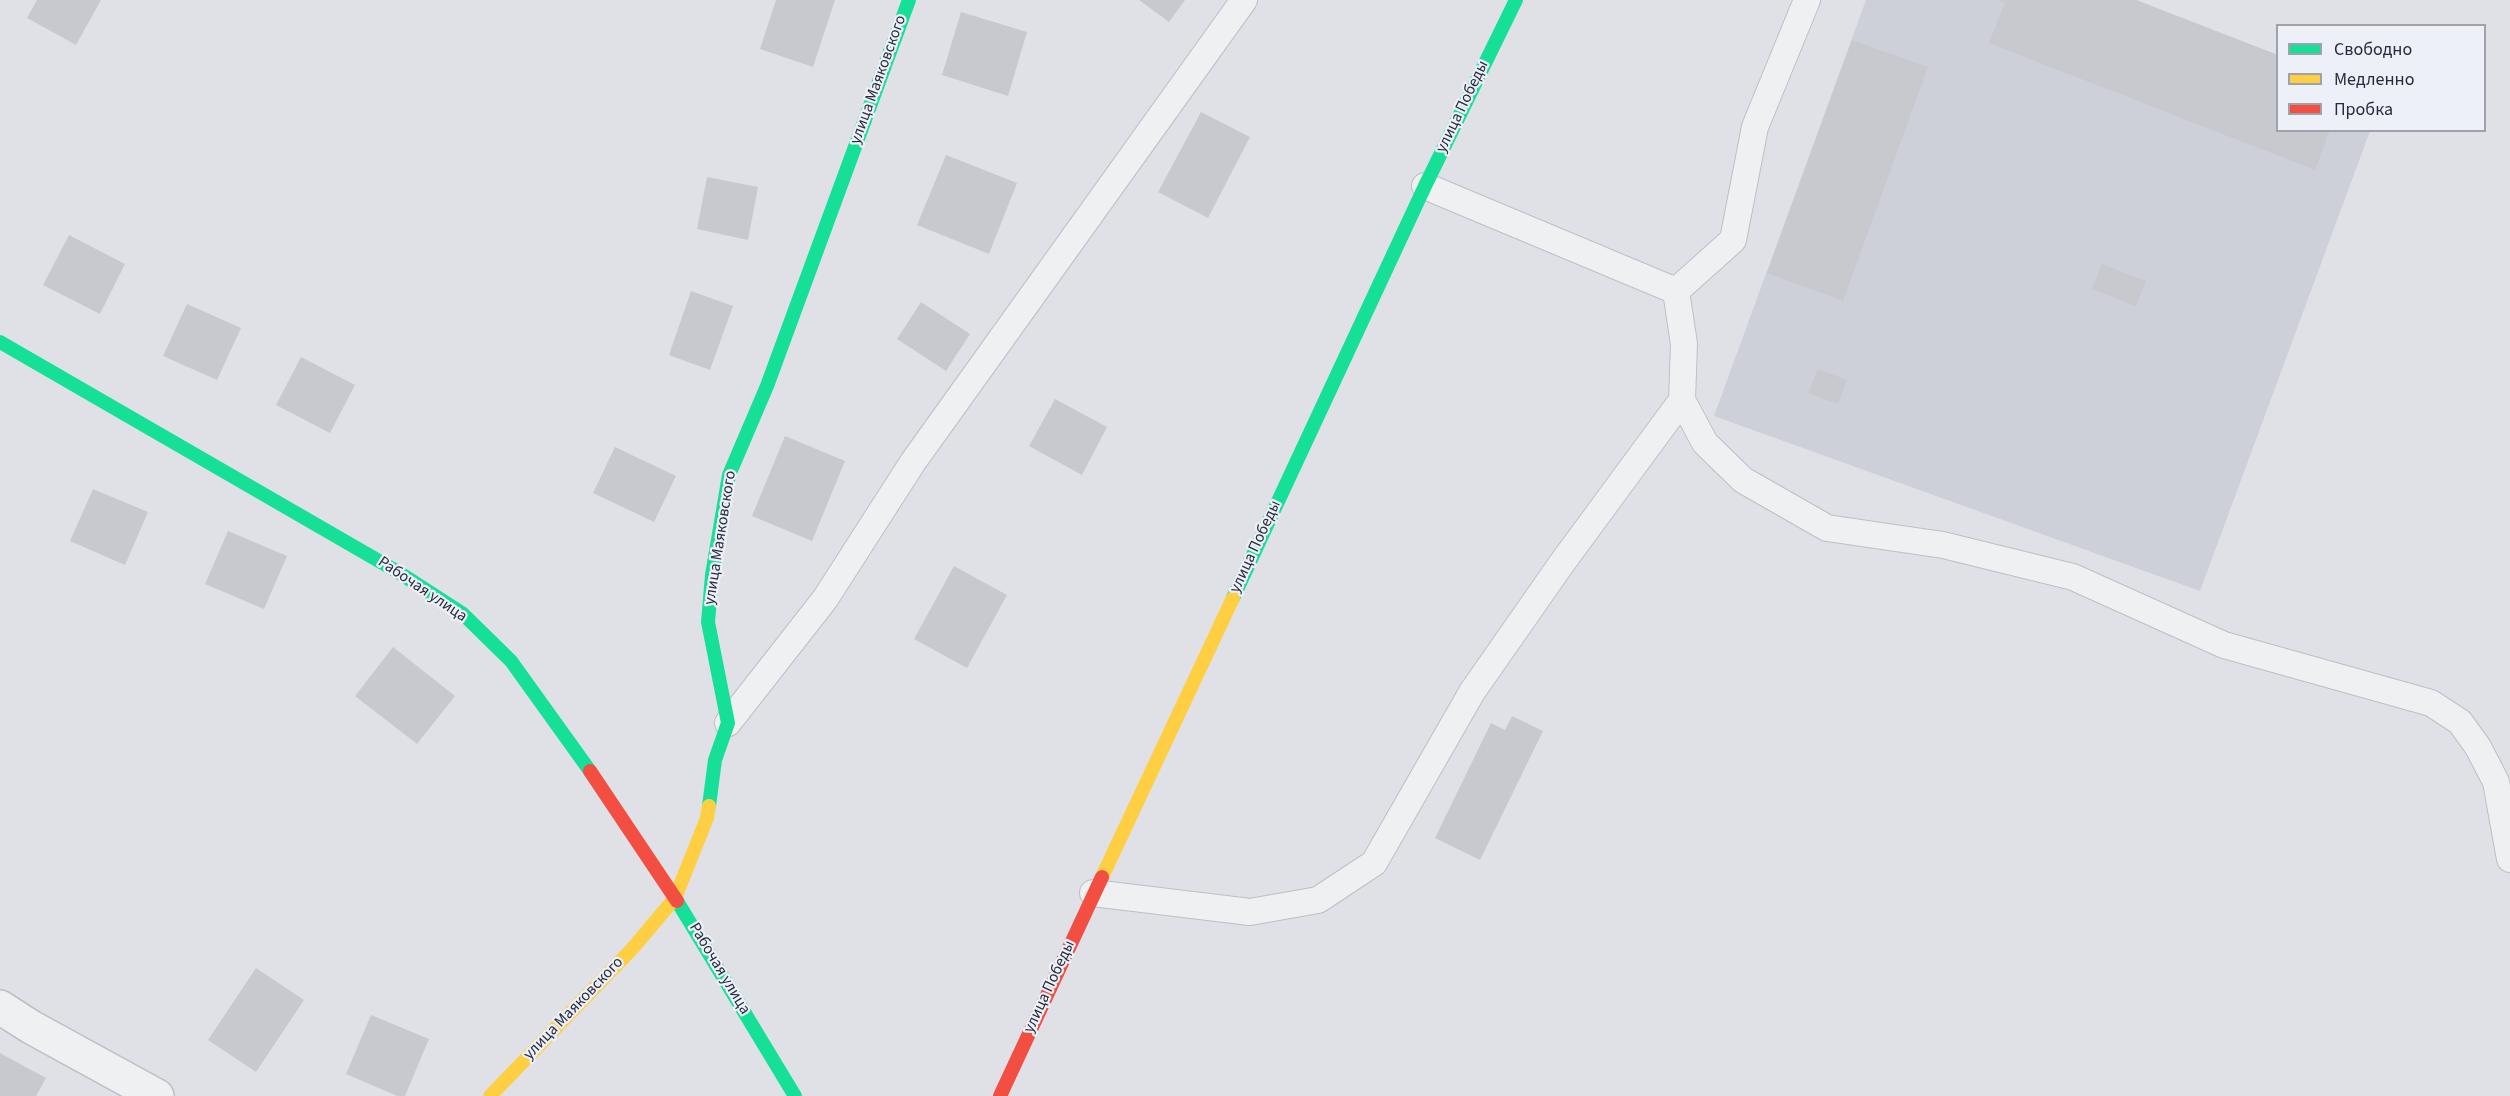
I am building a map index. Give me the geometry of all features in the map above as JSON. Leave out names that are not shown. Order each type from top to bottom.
[{"type":"street","name":"улица Маяковского","points":[[490,1096],[632,949],[675,898],[707,818],[715,760],[728,723],[708,622],[712,575],[729,475],[767,386],[909,0]]},
{"type":"street","name":"улица Победы","points":[[1000,1096],[1425,186],[1516,0]]},
{"type":"street","name":"Рабочая улица","points":[[0,342],[398,572],[462,614],[511,661],[575,748],[675,898],[795,1096]]},
{"type":"street","points":[[0,1007],[31,1027],[157,1096]]},
{"type":"lane","points":[[728,723],[825,599],[913,462],[1244,0]]},
{"type":"lane","points":[[1676,291],[1733,240],[1755,127],[1807,0]]},
{"type":"lane","points":[[1425,186],[1676,291]]},
{"type":"lane","points":[[1676,291],[1684,344],[1682,400],[1705,443],[1743,480],[1827,528],[1943,545],[2073,577],[2224,645],[2431,703],[2460,722],[2483,755],[2496,782],[2510,859]]},
{"type":"lane","points":[[1093,893],[1250,912],[1318,900],[1374,863],[1472,692],[1682,400]]},
{"type":"shaded area","points":[[1866,0],[2136,0],[2276,55],[2276,132],[2370,132],[2200,591],[1714,416]]},
{"type":"building","points":[[37,0],[101,0],[76,45],[27,18]]},
{"type":"building","points":[[776,0],[835,0],[813,67],[760,49]]},
{"type":"building","points":[[1139,0],[1185,0],[1169,22]]},
{"type":"building","points":[[1997,0],[2136,0],[2276,54],[2276,132],[2329,132],[2315,170],[1989,43],[2005,3]]},
{"type":"building","points":[[961,12],[1027,32],[1008,96],[942,75]]},
{"type":"building","points":[[1852,40],[1928,67],[1843,301],[1767,273]]},
{"type":"building","points":[[1201,112],[1250,137],[1208,218],[1158,192]]},
{"type":"building","points":[[946,155],[1017,183],[989,254],[917,225]]},
{"type":"building","points":[[707,177],[758,187],[748,240],[697,229]]},
{"type":"building","points":[[69,235],[125,264],[100,314],[43,285]]},
{"type":"building","points":[[2102,264],[2146,281],[2136,306],[2092,289]]},
{"type":"building","points":[[691,291],[733,306],[710,370],[669,355]]},
{"type":"building","points":[[921,302],[970,334],[946,371],[897,339]]},
{"type":"building","points":[[187,304],[241,328],[217,380],[163,356]]},
{"type":"building","points":[[301,357],[355,385],[330,433],[276,405]]},
{"type":"building","points":[[1818,369],[1847,380],[1838,404],[1808,393]]},
{"type":"building","points":[[1055,399],[1107,427],[1082,475],[1029,446]]},
{"type":"building","points":[[785,436],[845,461],[812,541],[752,516]]},
{"type":"building","points":[[615,447],[676,476],[654,522],[593,493]]},
{"type":"building","points":[[93,489],[148,512],[125,565],[70,541]]},
{"type":"building","points":[[228,531],[287,556],[264,609],[205,584]]},
{"type":"building","points":[[954,566],[1007,595],[967,668],[914,639]]},
{"type":"building","points":[[393,647],[455,696],[417,744],[355,696]]},
{"type":"building","points":[[1512,716],[1543,731],[1480,860],[1435,838],[1491,723],[1505,730]]},
{"type":"building","points":[[256,968],[304,1000],[256,1072],[208,1040]]},
{"type":"building","points":[[371,1015],[429,1039],[405,1096],[397,1096],[346,1074]]},
{"type":"building","points":[[0,1053],[46,1078],[36,1096],[0,1096]]},
{"type":"traffic: fast","points":[[709,806],[715,760],[728,723],[708,622],[712,575],[729,475],[767,386],[909,0]]},
{"type":"traffic: fast","points":[[1233,598],[1425,186],[1516,0]]},
{"type":"traffic: fast","points":[[0,342],[398,572],[463,614],[511,661],[590,771]]},
{"type":"traffic: fast","points":[[677,901],[795,1096]]},
{"type":"traffic: slow","points":[[1102,877],[1233,598]]},
{"type":"traffic: slow","points":[[490,1096],[632,949],[675,898],[707,818],[709,806]]},
{"type":"traffic: jam","points":[[590,771],[677,901]]},
{"type":"traffic: jam","points":[[1000,1096],[1102,877]]}]
